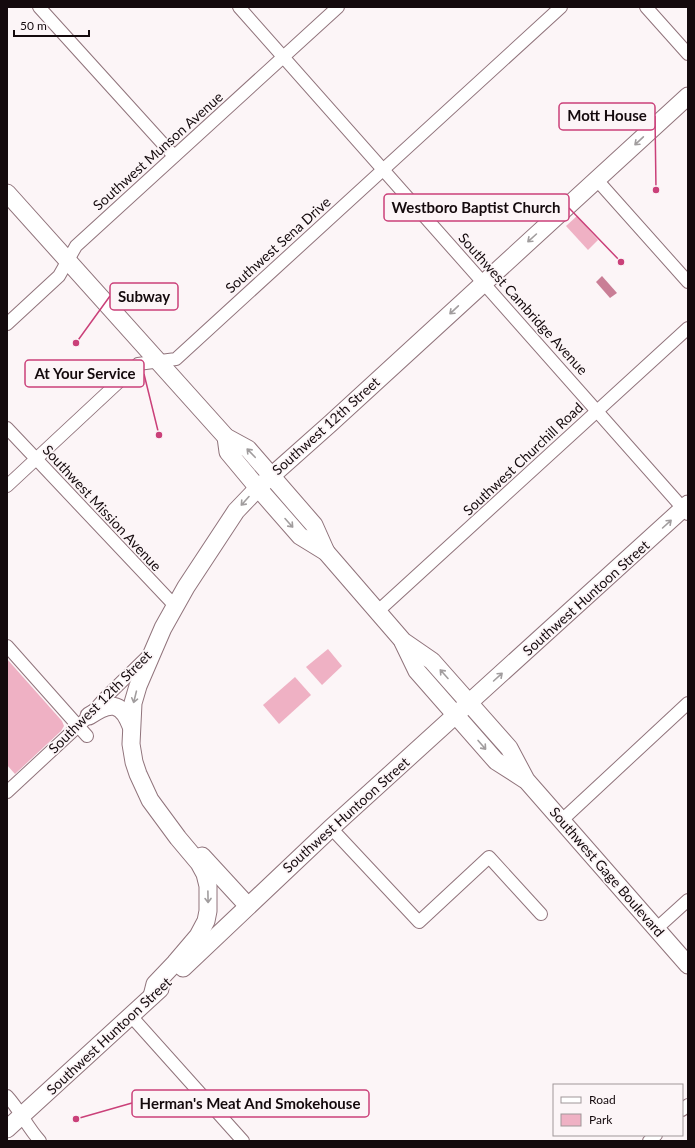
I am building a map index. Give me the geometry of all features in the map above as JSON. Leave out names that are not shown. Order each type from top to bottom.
[{"type":"main road","name":"Southwest 12th Street","points":[[154,647],[186,587],[236,511],[258,488],[688,96]]},
{"type":"main road","name":"Southwest Gage Boulevard","points":[[7,193],[226,437],[248,449],[271,475],[314,524],[326,552],[377,612],[403,641],[432,661],[509,748],[526,780],[688,965]]},
{"type":"main road","name":"Southwest Gage Boulevard","points":[[226,437],[228,452],[258,488],[300,536],[326,552]]},
{"type":"main road","name":"Southwest Huntoon Street","points":[[7,1130],[212,942],[248,906],[332,828],[686,509]]},
{"type":"main road","name":"Southwest Gage Boulevard","points":[[403,641],[417,671],[496,761],[526,780]]},
{"type":"main road","points":[[152,996],[155,984],[198,936],[206,921],[209,904],[208,886],[205,874],[199,863],[178,838],[150,800],[134,762],[131,744],[131,726],[134,703],[138,686],[154,647]]},
{"type":"main road","points":[[84,721],[100,708],[115,706],[121,708],[125,713],[131,726]]},
{"type":"main road","points":[[162,817],[181,834],[248,906]]},
{"type":"street","points":[[39,7],[174,156]]},
{"type":"street","name":"Southwest Cambridge Avenue","points":[[239,7],[384,169],[483,283],[686,509]]},
{"type":"street","name":"Southwest Munson Avenue","points":[[7,324],[59,276],[76,246],[338,7]]},
{"type":"street","name":"Southwest Sena Drive","points":[[7,486],[138,364],[157,360],[176,359],[561,7]]},
{"type":"street","points":[[646,7],[688,54]]},
{"type":"street","points":[[597,180],[688,282]]},
{"type":"street","name":"Southwest Churchill Road","points":[[377,612],[688,328]]},
{"type":"street","name":"Southwest Mission Avenue","points":[[7,428],[176,607]]},
{"type":"street","points":[[7,646],[84,721],[87,736]]},
{"type":"street","name":"Southwest 12th Street","points":[[7,792],[84,721],[105,698],[143,662],[154,647]]},
{"type":"street","points":[[561,821],[688,703]]},
{"type":"street","points":[[332,828],[419,922],[489,857],[541,914]]},
{"type":"street","points":[[656,929],[688,900]]},
{"type":"street","points":[[131,1016],[243,1141]]},
{"type":"street","points":[[7,1096],[22,1116],[31,1132],[40,1141]]},
{"type":"green space","points":[[577,216],[598,240],[588,250],[566,226]]},
{"type":"green space","points":[[328,649],[342,666],[322,685],[306,667]]},
{"type":"green space","points":[[7,659],[62,721],[64,726],[61,731],[15,774],[7,765]]},
{"type":"green space","points":[[295,677],[311,695],[279,724],[263,705]]},
{"type":"shaded area","points":[[602,276],[617,293],[610,298],[596,282]]},
{"type":"place","name":"Mott House","points":[[656,190]]},
{"type":"place","name":"Westboro Baptist Church","points":[[621,262]]},
{"type":"place","name":"Subway","points":[[76,343]]},
{"type":"place","name":"At Your Service","points":[[159,435]]},
{"type":"place","name":"Herman's Meat And Smokehouse","points":[[76,1119]]}]
